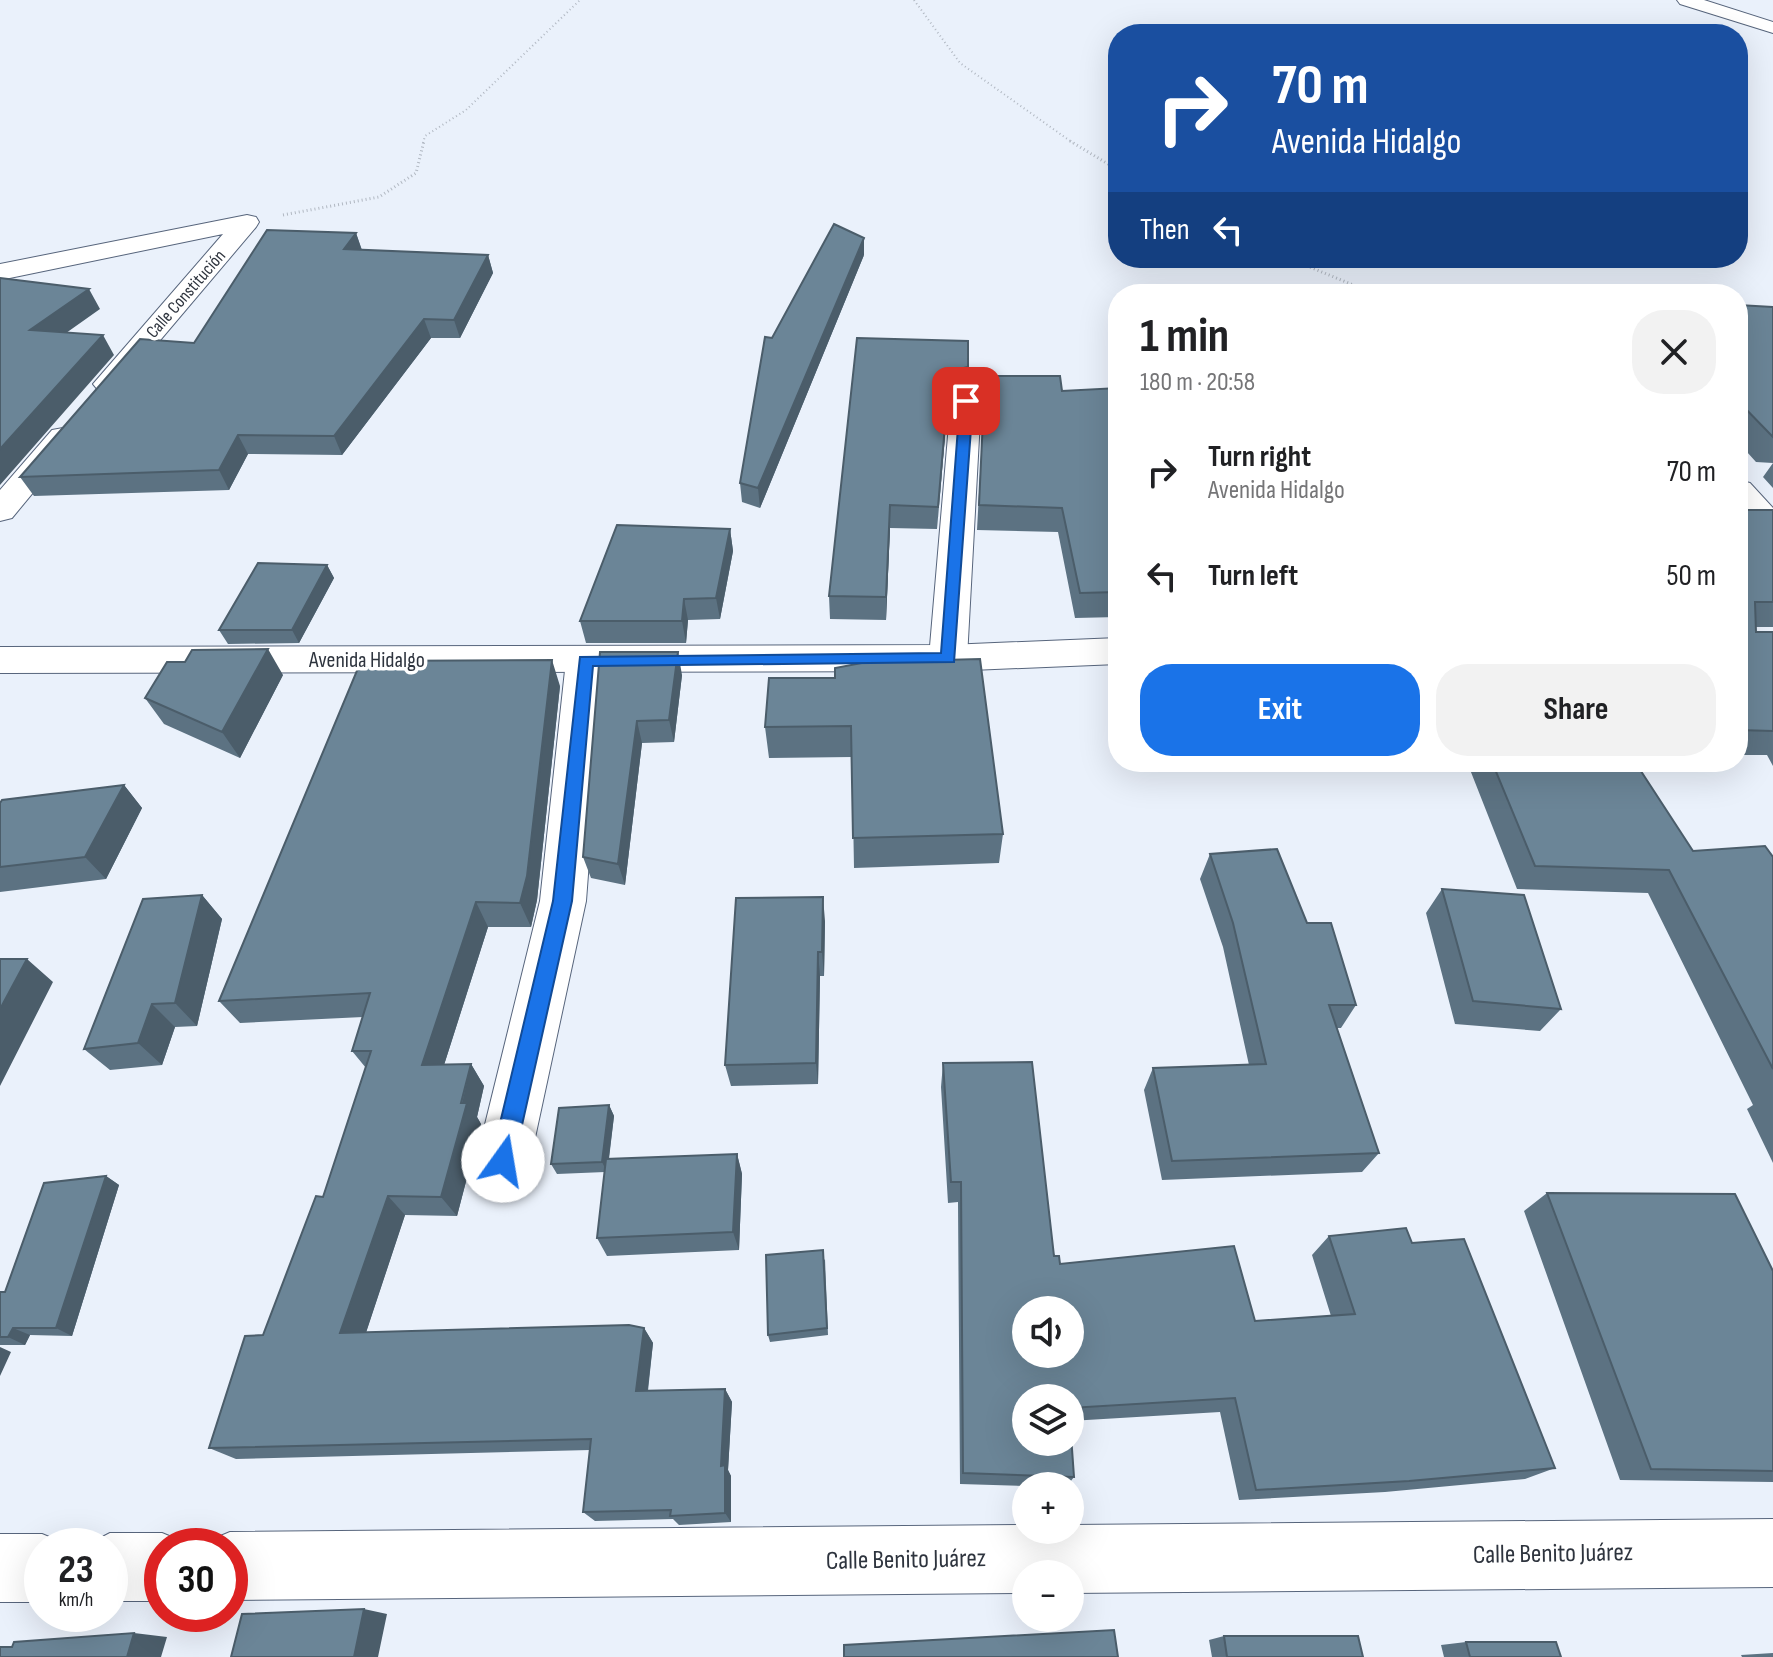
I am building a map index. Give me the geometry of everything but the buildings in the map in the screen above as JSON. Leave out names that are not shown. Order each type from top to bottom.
[{"type":"street","points":[[1686,0],[1773,28]]},
{"type":"street","points":[[0,272],[247,222]]},
{"type":"street","name":"Calle Constitución","points":[[0,511],[247,222]]},
{"type":"street","points":[[948,658],[966,401]]},
{"type":"street","points":[[1748,501],[1773,529]]},
{"type":"street","name":"Avenida Hidalgo","points":[[0,660],[585,661],[948,658],[1108,651]]},
{"type":"street","points":[[503,1161],[563,901],[585,661]]},
{"type":"street","name":"Calle Benito Juárez","points":[[248,1566],[1773,1553]]},
{"type":"street","points":[[0,1568],[24,1568]]},
{"type":"path","points":[[247,222],[379,197],[416,173],[425,136],[466,110],[580,0]]},
{"type":"path","points":[[914,0],[960,63],[1108,165]]},
{"type":"path","points":[[1312,268],[1351,284]]},
{"type":"route","points":[[503,1161],[563,901],[585,661],[948,658],[966,401]]}]
